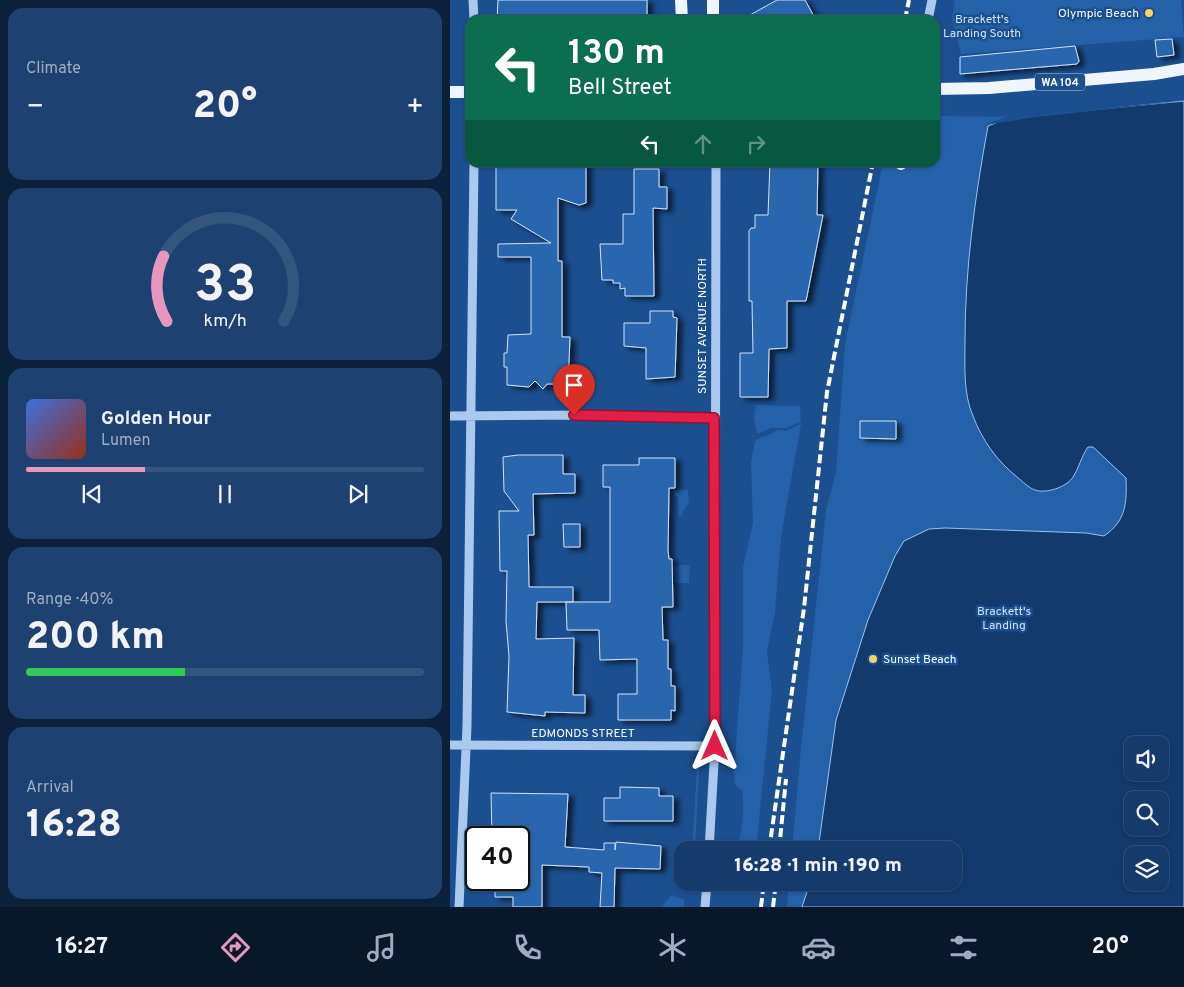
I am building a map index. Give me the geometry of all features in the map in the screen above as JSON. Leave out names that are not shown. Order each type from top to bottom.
[{"type":"main road","points":[[681,0],[682,15]]},
{"type":"main road","name":"WA 104","points":[[940,89],[999,87],[1154,74],[1184,69]]},
{"type":"main road","points":[[450,92],[465,92]]},
{"type":"street","points":[[473,0],[474,15]]},
{"type":"street","points":[[929,15],[932,0]]},
{"type":"street","points":[[459,907],[467,745],[474,167]]},
{"type":"street","name":"SUNSET AVENUE NORTH","points":[[710,841],[715,746],[714,418],[716,167]]},
{"type":"street","points":[[450,416],[714,418]]},
{"type":"street","name":"EDMONDS STREET","points":[[450,745],[715,746]]},
{"type":"street","points":[[705,907],[706,891]]},
{"type":"green space","name":"Brackett's Landing South","points":[[955,0],[1181,0],[1184,37],[961,54],[952,18]]},
{"type":"green space","name":"Brackett's Landing","points":[[1184,101],[1184,907],[787,907],[788,891],[962,891],[962,841],[793,841],[826,510],[836,472],[845,344],[882,167],[940,167],[940,116],[1037,117]]},
{"type":"green space","points":[[756,405],[800,406],[801,422],[786,428],[771,428],[757,434],[754,416]]},
{"type":"green space","points":[[801,424],[781,537],[775,612],[767,651],[772,691],[757,841],[739,841],[743,812],[742,790],[735,785],[734,774],[743,648],[743,567],[753,523],[751,462],[755,441],[777,430],[786,431]]},
{"type":"green space","points":[[674,490],[688,490],[689,505],[686,506],[681,516],[679,516],[678,496],[674,496]]},
{"type":"green space","points":[[690,565],[689,583],[671,583],[672,567]]},
{"type":"green space","points":[[697,768],[699,768],[695,841],[693,841]]},
{"type":"green space","points":[[671,895],[684,900],[684,907],[662,907]]},
{"type":"shaded area","name":"Brackett's Landing","points":[[1184,101],[1184,907],[802,907],[807,891],[962,891],[962,841],[819,841],[836,720],[868,620],[895,556],[904,541],[929,529],[945,528],[1086,533],[1104,536],[1117,524],[1124,511],[1126,478],[1093,447],[1088,447],[1075,474],[1066,484],[1045,491],[1035,490],[1010,471],[991,450],[977,425],[970,407],[965,379],[965,314],[975,206],[988,126],[1008,118]]},
{"type":"pier","points":[[1184,101],[1037,117],[985,125],[1008,116]]},
{"type":"building","points":[[498,0],[647,0],[647,15],[497,15]]},
{"type":"building","points":[[777,0],[805,0],[813,15],[750,15]]},
{"type":"building","points":[[1172,39],[1174,55],[1157,57],[1155,40]]},
{"type":"building","points":[[1075,46],[1079,61],[1077,64],[960,74],[960,57]]},
{"type":"building","points":[[496,167],[586,167],[586,203],[579,205],[558,198],[558,261],[562,261],[562,337],[570,337],[568,384],[547,384],[543,389],[535,381],[529,387],[507,385],[507,367],[504,367],[504,353],[507,353],[508,335],[531,334],[531,257],[498,257],[498,244],[551,243],[511,219],[517,210],[496,210]]},
{"type":"building","points":[[770,167],[818,167],[817,215],[823,215],[806,301],[787,301],[787,348],[769,349],[768,397],[740,397],[740,353],[753,353],[752,301],[749,301],[749,231],[751,228],[755,228],[755,215],[768,215]]},
{"type":"building","points":[[634,169],[659,169],[659,187],[667,187],[667,209],[653,208],[654,296],[625,296],[625,288],[620,289],[620,283],[613,283],[613,280],[602,280],[600,244],[623,244],[623,214],[634,214]]},
{"type":"building","points":[[650,311],[673,311],[673,317],[677,318],[675,377],[646,379],[646,348],[624,346],[624,323],[650,323]]},
{"type":"building","points":[[860,421],[896,421],[896,439],[860,438]]},
{"type":"building","points":[[563,455],[563,474],[575,474],[575,493],[533,494],[534,535],[528,535],[529,587],[573,587],[573,602],[537,602],[536,639],[574,638],[573,695],[585,695],[585,713],[545,712],[545,716],[507,712],[509,656],[506,621],[507,571],[500,571],[499,511],[519,511],[504,491],[503,457]]},
{"type":"building","points":[[639,458],[675,458],[675,488],[669,488],[668,551],[669,559],[672,559],[673,607],[662,607],[663,640],[668,640],[668,669],[671,669],[671,686],[675,686],[675,711],[671,710],[671,720],[618,720],[618,694],[637,694],[637,659],[600,660],[599,630],[567,630],[566,602],[610,602],[610,487],[603,487],[603,465],[639,465]]},
{"type":"building","points":[[563,524],[580,524],[580,547],[564,547]]},
{"type":"building","points":[[620,787],[659,788],[659,796],[673,796],[673,821],[604,821],[604,798],[620,798]]},
{"type":"building","points":[[491,793],[568,794],[565,847],[604,850],[604,843],[615,843],[615,850],[616,842],[661,846],[660,869],[615,868],[614,907],[600,907],[602,873],[589,872],[589,867],[542,865],[542,907],[513,907],[513,897],[495,897],[495,891],[530,891],[530,826],[492,826]]},
{"type":"railway","points":[[906,15],[909,0]]},
{"type":"railway","points":[[770,841],[804,608],[827,392],[872,167]]},
{"type":"railway","points":[[780,841],[786,779]]},
{"type":"railway","points":[[761,907],[763,891]]},
{"type":"railway","points":[[773,907],[775,891]]},
{"type":"place","name":"Olympic Beach","points":[[1149,13]]},
{"type":"place","name":"Sunset Beach","points":[[873,659]]},
{"type":"route","points":[[574,415],[714,418],[715,746]]}]
